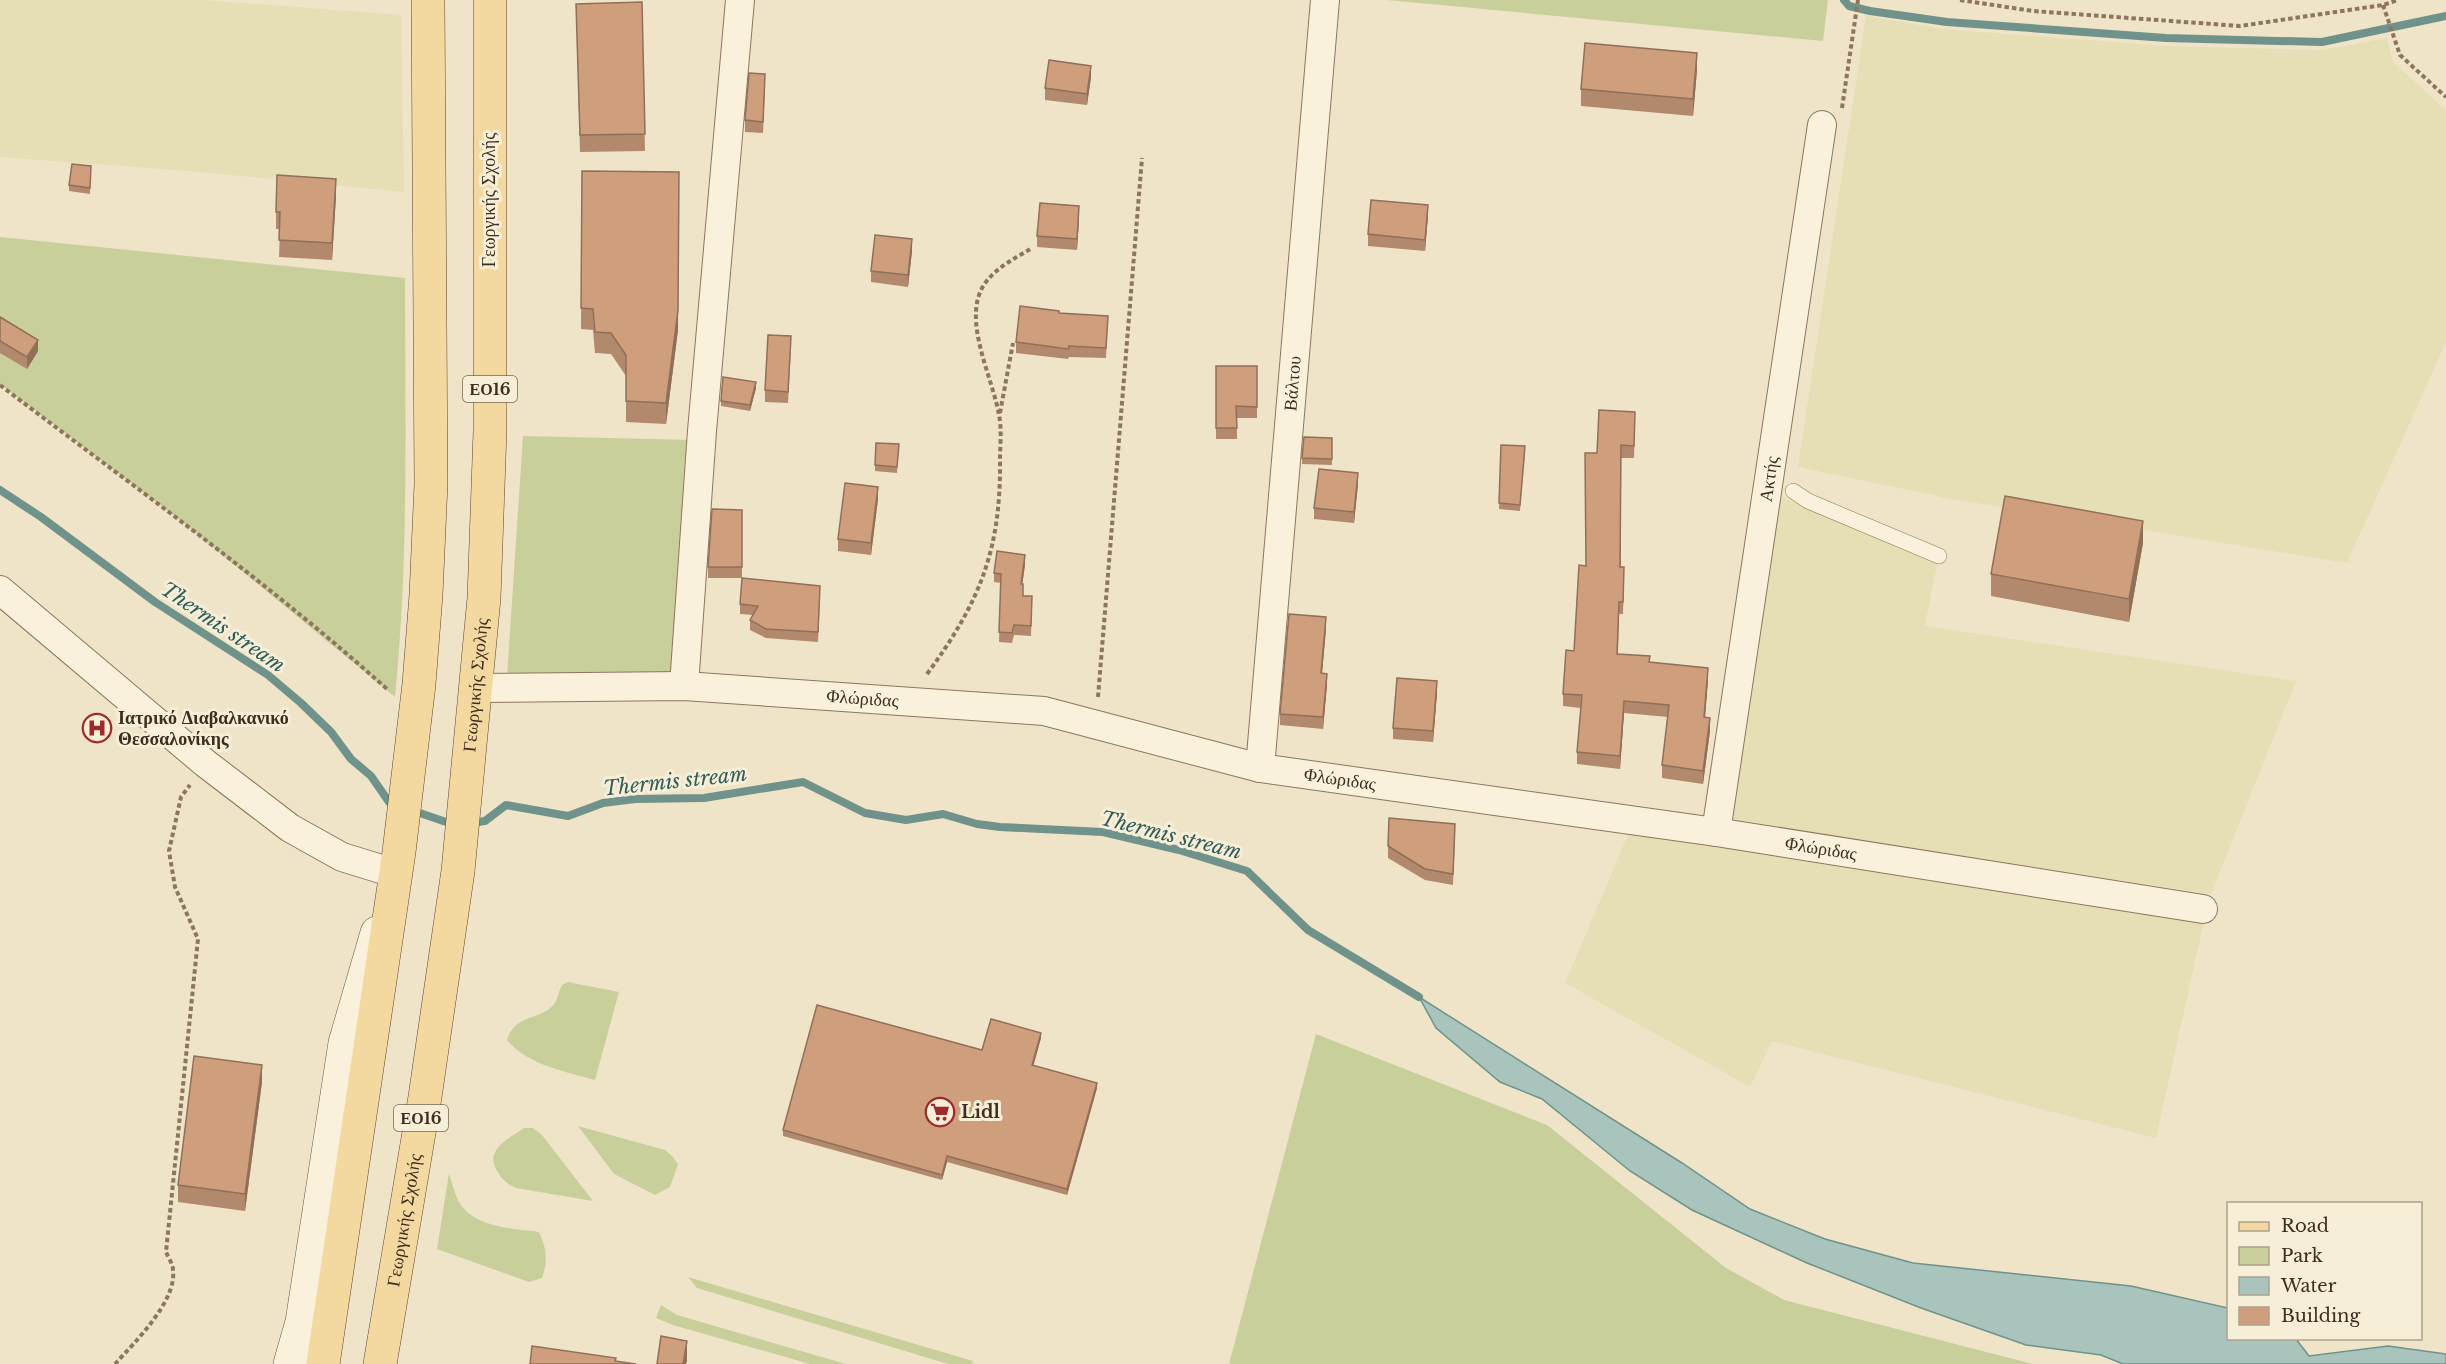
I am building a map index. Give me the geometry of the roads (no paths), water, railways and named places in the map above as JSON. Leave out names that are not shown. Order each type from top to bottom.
[{"type":"main road","points":[[323,1364],[397,863],[414,726],[426,595],[431,484],[428,0]]},
{"type":"main road","name":"Γεωργικής Σχολής","points":[[380,1364],[425,1097],[458,871],[487,553],[490,0]]},
{"type":"main road","points":[[399,1246],[404,1295],[405,1346],[402,1364]]},
{"type":"street","points":[[684,686],[702,431],[740,0]]},
{"type":"street","name":"Βάλτου","points":[[1260,768],[1326,0]]},
{"type":"street","name":"Ακτής","points":[[1716,832],[1822,125]]},
{"type":"street","points":[[0,590],[205,763],[290,828],[342,857],[397,863],[345,1043],[302,1322],[290,1364]]},
{"type":"street","name":"Φλώριδας","points":[[476,687],[684,686],[1044,711],[1260,768],[1716,832],[2203,909]]},
{"type":"lane","points":[[1793,491],[1808,501],[1940,556]]},
{"type":"water","points":[[1419,997],[1682,1163],[1750,1209],[1825,1239],[1913,1263],[2131,1286],[2227,1308],[2227,1340],[2297,1340],[2309,1356],[2388,1346],[2446,1354],[2446,1364],[2123,1364],[2101,1355],[2026,1345],[1921,1308],[1807,1263],[1692,1210],[1630,1171],[1542,1099],[1500,1082],[1436,1028]]},
{"type":"waterway","points":[[1844,0],[1849,6],[1870,11],[1947,22],[2166,38],[2322,42],[2446,16]]},
{"type":"waterway","name":"Thermis stream","points":[[0,490],[41,517],[155,602],[268,675],[331,732],[351,759],[371,776],[389,802],[399,805]]},
{"type":"waterway","name":"Thermis stream","points":[[471,823],[485,821],[506,805],[568,816],[603,803],[635,799],[704,798],[803,782],[865,813],[906,820],[943,814],[977,824],[1000,827],[1103,832],[1179,850],[1247,871],[1308,930],[1419,997]]},
{"type":"waterway","name":"Thermis stream","points":[[411,810],[455,825]]},
{"type":"place","name":"Ιατρικό Διαβαλκανικό Θεσσαλονίκης","points":[[97,728]]},
{"type":"place","name":"Lidl","points":[[940,1112]]}]
